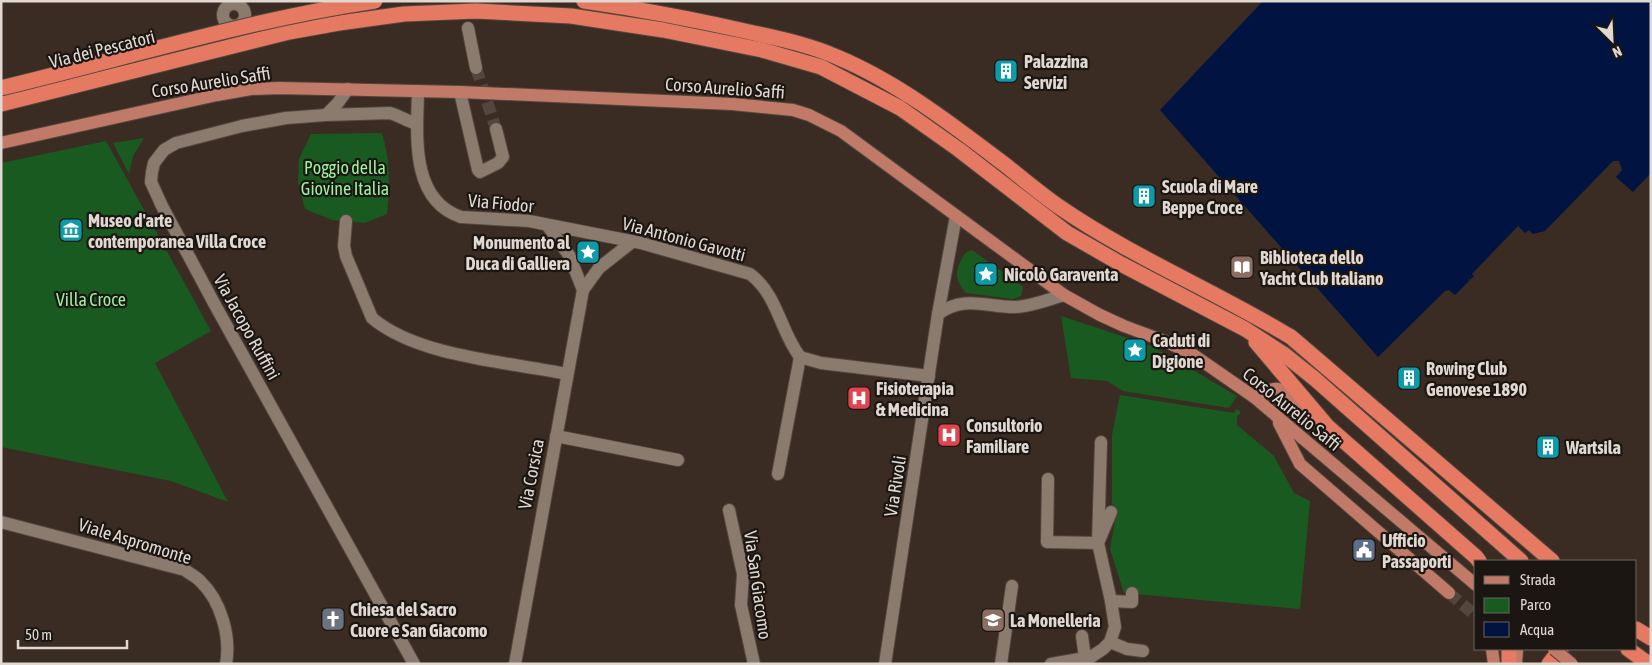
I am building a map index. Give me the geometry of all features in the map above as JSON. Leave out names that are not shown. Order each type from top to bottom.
[{"type":"highway","points":[[1,88],[257,23],[375,1]]},
{"type":"highway","points":[[584,1],[629,7],[711,23],[798,43],[836,56],[871,73],[917,101],[1058,206],[1131,251],[1252,314],[1291,337],[1551,560]]},
{"type":"highway","points":[[1,104],[289,32],[404,14],[476,11],[571,16],[663,30],[762,50],[821,68],[856,84],[900,108],[937,133],[1067,233],[1121,264],[1244,329],[1286,355],[1520,560]]},
{"type":"highway","points":[[1244,329],[1328,427],[1481,560]]},
{"type":"highway","points":[[1637,629],[1651,630]]},
{"type":"highway","points":[[1637,630],[1651,638]]},
{"type":"highway","points":[[1509,650],[1509,664]]},
{"type":"highway","points":[[1549,664],[1560,650]]},
{"type":"highway","points":[[1629,650],[1649,664]]},
{"type":"main road","name":"Corso Aurelio Saffi","points":[[1,143],[120,115],[251,89],[460,92],[732,104],[793,110],[809,115],[841,132],[1064,295],[1116,322],[1192,354],[1254,397],[1474,583]]},
{"type":"main road","points":[[1254,397],[1270,388],[1277,388],[1288,393],[1340,430],[1480,551],[1481,560]]},
{"type":"main road","points":[[1274,414],[1300,464],[1449,593]]},
{"type":"main road","points":[[1492,650],[1494,664]]},
{"type":"main road","points":[[1516,664],[1518,650]]},
{"type":"main road","points":[[1555,650],[1572,664]]},
{"type":"street","points":[[230,3],[243,5],[246,16],[242,23],[232,26],[225,23],[224,10],[230,3]]},
{"type":"street","points":[[210,34],[223,16]]},
{"type":"street","name":"Via dei Pescatori","points":[[1,92],[169,51],[232,26]]},
{"type":"street","points":[[468,28],[476,68]]},
{"type":"street","points":[[326,115],[348,89]]},
{"type":"street","name":"Via Fiodor","points":[[418,92],[417,124],[420,170],[428,191],[442,208],[461,217],[529,221],[590,234]]},
{"type":"street","points":[[460,92],[480,172],[498,163],[503,156],[496,130]]},
{"type":"street","name":"Via Jacopo Ruffini","points":[[414,664],[211,297],[151,182],[154,163],[164,150],[176,143],[242,126],[286,118],[390,113],[417,124]]},
{"type":"street","points":[[938,314],[956,216]]},
{"type":"street","points":[[346,222],[344,246],[346,256],[372,318],[378,323],[415,342],[439,351],[567,374]]},
{"type":"street","points":[[547,225],[569,255],[583,290]]},
{"type":"street","name":"Via Antonio Gavotti","points":[[590,234],[632,242],[750,274],[769,293],[800,358]]},
{"type":"street","name":"Via Corsica","points":[[515,664],[583,290],[599,268],[632,242]]},
{"type":"street","points":[[938,314],[948,307],[957,304],[967,303],[1015,307],[1064,295]]},
{"type":"street","name":"Via Rivoli","points":[[885,664],[938,314]]},
{"type":"street","points":[[778,474],[800,358],[821,364],[929,376]]},
{"type":"street","points":[[556,436],[678,460]]},
{"type":"street","points":[[1051,664],[1091,657],[1110,642],[1115,627],[1098,543],[1100,442]]},
{"type":"street","points":[[1048,479],[1047,542],[1098,543]]},
{"type":"street","name":"Via San Giacomo","points":[[729,510],[743,574],[741,605],[754,664]]},
{"type":"street","points":[[1098,543],[1111,512]]},
{"type":"street","name":"Viale Aspromonte","points":[[1,522],[185,570],[201,581],[217,606],[223,620],[228,652],[226,664]]},
{"type":"street","points":[[1001,664],[1012,586]]},
{"type":"street","points":[[1111,601],[1132,602],[1132,593]]},
{"type":"street","points":[[1082,636],[1085,658]]},
{"type":"street","points":[[1110,642],[1127,649],[1143,651]]},
{"type":"green space","name":"Poggio della Giovine Italia","points":[[382,133],[389,173],[387,214],[365,223],[332,220],[305,209],[298,183],[299,159],[311,134]]},
{"type":"green space","points":[[144,138],[133,156],[129,174],[113,143]]},
{"type":"green space","name":"Villa Croce","points":[[106,141],[211,331],[155,363],[228,502],[171,481],[1,447],[1,163]]},
{"type":"green space","points":[[972,250],[1023,287],[1021,296],[1013,299],[966,293],[958,281],[957,269],[964,255]]},
{"type":"green space","points":[[1061,316],[1152,346],[1237,396],[1229,408],[1123,391],[1107,381],[1071,378]]},
{"type":"green space","points":[[1120,395],[1234,413],[1236,409],[1240,411],[1240,414],[1237,416],[1237,425],[1274,456],[1294,493],[1310,501],[1300,609],[1124,593],[1110,549],[1117,510],[1112,503],[1112,435]]},
{"type":"water","points":[[1263,1],[1651,1],[1651,173],[1633,192],[1616,177],[1622,170],[1619,161],[1613,161],[1545,231],[1533,234],[1529,230],[1525,233],[1518,226],[1472,274],[1474,276],[1470,280],[1468,278],[1469,281],[1455,295],[1449,290],[1445,291],[1378,357],[1160,110]]},
{"type":"tunnel","points":[[476,68],[496,129]]},
{"type":"tunnel","points":[[1449,593],[1474,614]]},
{"type":"place","name":"Palazzina Servizi","points":[[1006,71]]},
{"type":"place","name":"Scuola di Mare Beppe Croce","points":[[1144,196]]},
{"type":"place","name":"Museo d'arte contemporanea Villa Croce","points":[[71,230]]},
{"type":"place","name":"Monumento al Duca di Galliera","points":[[588,252]]},
{"type":"place","name":"Biblioteca dello Yacht Club Italiano","points":[[1242,267]]},
{"type":"place","name":"Nicolò Garaventa","points":[[986,274]]},
{"type":"place","name":"Caduti di Digione","points":[[1135,350]]},
{"type":"place","name":"Rowing Club Genovese 1890","points":[[1409,378]]},
{"type":"place","name":"Fisioterapia & Medicina","points":[[859,398]]},
{"type":"place","name":"Consultorio Familiare","points":[[949,435]]},
{"type":"place","name":"Wartsila","points":[[1548,447]]},
{"type":"place","name":"Ufficio Passaporti","points":[[1364,550]]},
{"type":"place","name":"Chiesa del Sacro Cuore e San Giacomo","points":[[333,619]]},
{"type":"place","name":"La Monelleria","points":[[993,620]]}]
